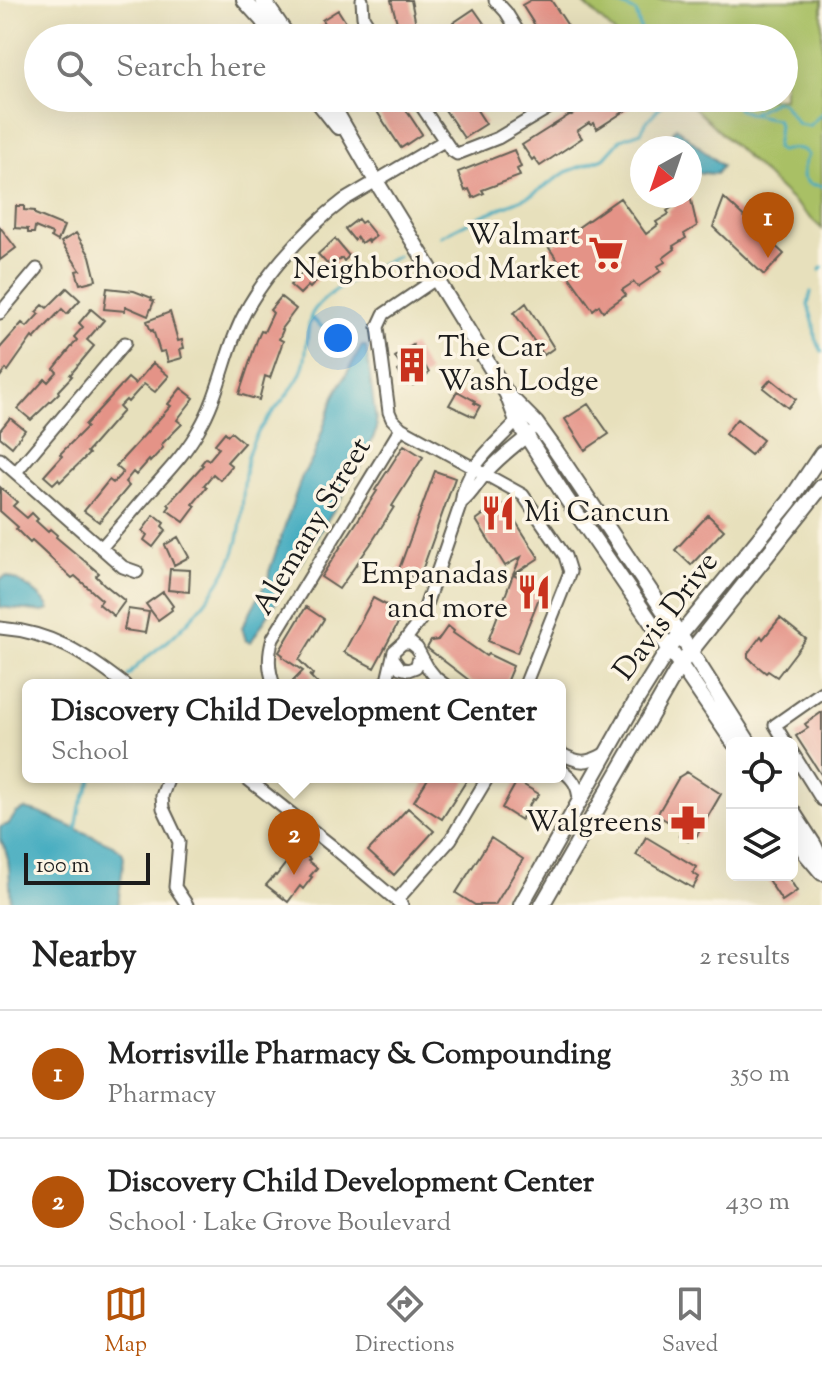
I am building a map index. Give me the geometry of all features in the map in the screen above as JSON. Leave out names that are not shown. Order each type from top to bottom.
[{"type":"main road","points":[[244,0],[265,24]]},
{"type":"main road","points":[[265,1],[280,24]]},
{"type":"main road","points":[[325,112],[352,142]]},
{"type":"main road","points":[[336,112],[507,394],[517,421],[668,650],[730,737]]},
{"type":"main road","points":[[507,394],[536,423],[745,737]]},
{"type":"main road","name":"Davis Drive","points":[[521,905],[668,650],[789,502],[822,453]]},
{"type":"main road","name":"Davis Drive","points":[[542,905],[690,650],[822,486]]},
{"type":"main road","points":[[798,818],[818,843],[822,862]]},
{"type":"main road","points":[[798,840],[822,873]]},
{"type":"street","points":[[362,0],[363,17],[367,24]]},
{"type":"street","points":[[495,0],[514,24]]},
{"type":"street","points":[[425,112],[444,141],[457,154],[498,138],[541,112]]},
{"type":"street","points":[[101,548],[193,440],[211,406],[240,322],[265,282],[318,221],[344,200],[444,141]]},
{"type":"street","points":[[0,313],[37,269]]},
{"type":"street","points":[[401,428],[389,412],[378,327],[384,314],[437,278]]},
{"type":"street","points":[[16,472],[125,343]]},
{"type":"street","points":[[396,679],[419,663],[421,619],[473,468],[517,421],[536,423],[527,436],[498,459],[461,503]]},
{"type":"street","name":"Alemany Street","points":[[272,679],[269,666],[273,638],[401,428],[523,495],[565,556],[570,572],[527,679]]},
{"type":"street","points":[[0,459],[123,567],[137,572]]},
{"type":"street","points":[[388,679],[394,651],[421,619]]},
{"type":"street","points":[[0,628],[21,630],[69,646],[118,679]]},
{"type":"street","points":[[403,643],[411,643],[439,679]]},
{"type":"street","points":[[393,658],[397,666],[434,679]]},
{"type":"street","points":[[782,737],[775,725],[822,692]]},
{"type":"street","points":[[566,756],[583,762],[606,753]]},
{"type":"street","points":[[798,762],[822,800]]},
{"type":"street","points":[[566,774],[578,788],[580,802]]},
{"type":"street","points":[[167,783],[162,796],[163,808],[179,842],[175,887],[187,905]]},
{"type":"street","points":[[253,783],[400,903],[451,839],[484,783]]},
{"type":"green space","points":[[580,0],[822,0],[822,229],[699,112],[798,112],[798,24],[605,24]]},
{"type":"water","points":[[676,127],[687,136],[670,136]]},
{"type":"water","points":[[702,149],[722,166],[716,174],[702,173]]},
{"type":"water","points":[[362,346],[366,346],[377,429],[360,468],[251,642],[246,641],[242,627],[269,577],[302,476],[313,458],[334,396]]},
{"type":"water","points":[[6,576],[35,592],[49,606],[49,610],[0,607],[0,579]]},
{"type":"water","points":[[25,809],[113,845],[122,852],[118,905],[11,905],[8,862],[0,840],[0,827],[9,824],[16,813]]},
{"type":"building","points":[[391,0],[411,0],[416,24],[397,24]]},
{"type":"building","points":[[531,0],[551,0],[567,24],[534,24],[522,5]]},
{"type":"building","points":[[474,9],[484,24],[452,24]]},
{"type":"building","points":[[338,10],[347,24],[323,24],[322,20]]},
{"type":"building","points":[[377,112],[407,112],[422,134],[401,148]]},
{"type":"building","points":[[446,112],[478,112],[486,124],[464,138]]},
{"type":"building","points":[[576,112],[623,112],[597,129],[594,123],[589,123],[577,131],[582,138],[540,166],[534,158],[532,160],[522,145]]},
{"type":"building","points":[[514,150],[521,167],[517,169],[520,176],[482,190],[484,193],[473,198],[469,189],[465,191],[458,172]]},
{"type":"building","name":"Walmart Neighborhood Market","points":[[620,198],[646,234],[658,225],[656,222],[669,214],[667,211],[671,208],[693,208],[697,226],[684,234],[686,238],[673,246],[675,249],[663,258],[665,262],[658,266],[661,271],[638,287],[634,282],[622,290],[626,295],[603,311],[599,305],[593,310],[549,248]]},
{"type":"building","points":[[724,198],[784,254],[764,275],[713,227]]},
{"type":"building","points":[[16,206],[24,206],[24,210],[35,211],[35,214],[64,226],[58,241],[51,237],[52,234],[35,227],[34,233],[15,228]]},
{"type":"building","points":[[358,219],[361,223],[364,221],[376,236],[369,242],[367,239],[361,243],[357,237],[354,240],[345,229]]},
{"type":"building","points":[[0,227],[16,248],[0,260]]},
{"type":"building","points":[[76,233],[90,256],[96,280],[80,284],[76,271],[80,270],[61,242]]},
{"type":"building","points":[[335,239],[349,256],[344,261],[342,258],[334,264],[331,261],[327,264],[318,254]]},
{"type":"building","points":[[308,267],[319,278],[300,294],[290,285]]},
{"type":"building","points":[[67,288],[80,300],[67,314],[62,309],[34,339],[32,337],[8,371],[6,369],[0,377],[0,348],[22,323],[27,327],[43,305],[47,308]]},
{"type":"building","points":[[107,288],[134,291],[152,298],[154,301],[148,316],[125,306],[125,311],[104,309]]},
{"type":"building","points":[[281,297],[296,309],[281,329],[279,339],[283,341],[270,378],[265,376],[259,400],[239,394],[257,340],[273,313],[270,310]]},
{"type":"building","points":[[526,303],[554,348],[544,355],[514,313]]},
{"type":"building","points":[[91,309],[104,320],[87,340],[94,346],[59,393],[31,420],[18,409],[45,379],[48,382],[57,372],[54,369],[77,340],[74,337],[83,327],[79,323]]},
{"type":"building","points":[[170,312],[178,341],[182,340],[184,348],[180,349],[182,358],[168,362],[165,351],[160,352],[147,321]]},
{"type":"building","name":"The Car Wash Lodge","points":[[413,345],[429,373],[413,385],[411,382],[407,385],[398,371],[402,368],[395,357]]},
{"type":"building","points":[[153,363],[169,376],[155,392],[144,384],[128,402],[126,400],[119,407],[123,411],[87,452],[89,454],[60,482],[58,479],[53,484],[44,476],[128,378],[135,384]]},
{"type":"building","points":[[771,379],[796,399],[788,408],[763,388]]},
{"type":"building","points":[[181,388],[194,398],[177,420],[182,424],[161,445],[163,448],[150,462],[136,475],[133,472],[125,482],[129,486],[99,522],[84,511],[109,480],[113,483],[123,472],[116,466],[171,406],[168,404]]},
{"type":"building","points":[[457,391],[480,406],[474,417],[449,405]]},
{"type":"building","points":[[588,404],[609,434],[585,450],[565,419]]},
{"type":"building","points":[[10,418],[25,430],[12,447],[0,437],[0,430]]},
{"type":"building","points":[[737,419],[763,440],[751,455],[725,434]]},
{"type":"building","points":[[225,432],[228,435],[231,432],[244,443],[227,462],[232,466],[220,480],[213,474],[204,485],[207,487],[184,522],[167,510],[168,504],[206,458],[209,460],[219,448],[215,444]]},
{"type":"building","points":[[404,445],[423,457],[370,545],[339,589],[321,577]]},
{"type":"building","points":[[435,471],[455,478],[419,579],[398,572]]},
{"type":"building","points":[[0,487],[17,502],[13,506],[27,518],[32,513],[38,519],[36,521],[48,532],[50,529],[57,535],[99,573],[96,576],[104,584],[125,601],[114,616],[99,604],[102,600],[75,576],[72,578],[32,541],[30,543],[0,511]]},
{"type":"building","points":[[498,504],[505,505],[539,558],[513,575],[521,557],[505,566],[476,520]]},
{"type":"building","points":[[154,515],[164,523],[162,526],[166,530],[153,547],[144,540],[147,535],[142,531]]},
{"type":"building","points":[[708,515],[724,530],[691,565],[675,550]]},
{"type":"building","points":[[178,537],[189,557],[174,565],[165,545]]},
{"type":"building","points":[[170,569],[190,570],[189,592],[168,590]]},
{"type":"building","points":[[513,575],[543,588],[517,653],[488,641]]},
{"type":"building","points":[[163,592],[173,606],[158,620],[146,604]]},
{"type":"building","points":[[373,598],[403,614],[374,668],[344,652]]},
{"type":"building","points":[[306,607],[324,619],[299,660],[313,674],[309,675],[313,679],[295,679],[303,671],[279,652]]},
{"type":"building","points":[[128,609],[149,612],[145,633],[124,630]]},
{"type":"building","points":[[780,618],[806,639],[777,677],[755,664],[748,653]]},
{"type":"building","points":[[448,626],[486,656],[488,654],[513,666],[508,679],[467,679],[427,648],[431,641],[438,640]]},
{"type":"building","points":[[822,712],[822,776],[796,736],[808,728],[805,724]]},
{"type":"building","name":"Walgreens","points":[[687,772],[721,794],[696,837],[691,835],[688,841],[679,836],[682,830],[657,815],[679,777]]},
{"type":"building","points":[[425,783],[465,783],[442,819],[414,801]]},
{"type":"building","points":[[516,783],[539,794],[521,820],[502,808]]},
{"type":"building","points":[[408,808],[434,831],[394,875],[368,851]]},
{"type":"building","points":[[646,837],[696,867],[693,873],[699,877],[693,888],[636,855]]},
{"type":"building","points":[[491,838],[523,859],[495,905],[475,905],[456,893]]},
{"type":"building","points":[[297,849],[317,868],[303,889],[300,886],[288,902],[266,885]]},
{"type":"building","points":[[769,881],[791,881],[797,891],[782,901]]},
{"type":"waterway","points":[[609,0],[636,12],[639,24]]},
{"type":"waterway","points":[[441,236],[532,195],[566,172],[604,158],[621,139],[641,132],[655,112]]},
{"type":"waterway","points":[[745,112],[754,112]]},
{"type":"waterway","points":[[789,112],[798,124],[809,126],[822,113]]},
{"type":"waterway","points":[[750,114],[776,119],[779,125],[776,148],[780,151],[796,148],[805,152],[808,155],[803,177],[809,184],[822,186]]},
{"type":"waterway","points":[[128,676],[195,614],[230,563],[241,524],[248,455],[263,424],[301,372],[310,319],[315,310],[323,300],[348,282],[398,256]]},
{"type":"waterway","points":[[811,292],[808,305],[815,338],[822,351]]},
{"type":"waterway","points":[[311,318],[342,343]]},
{"type":"waterway","points":[[76,830],[80,806],[90,783]]},
{"type":"place","name":"Walmart Neighborhood Market","points":[[606,253]]},
{"type":"place","name":"Morrisville Pharmacy & Compounding","points":[[768,258]]},
{"type":"place","name":"The Car Wash Lodge","points":[[412,365]]},
{"type":"place","name":"Mi Cancun","points":[[498,513]]},
{"type":"place","name":"Empanadas and more","points":[[534,592]]},
{"type":"place","name":"Walgreens","points":[[688,823]]},
{"type":"place","name":"Discovery Child Development Center","points":[[294,875]]}]
